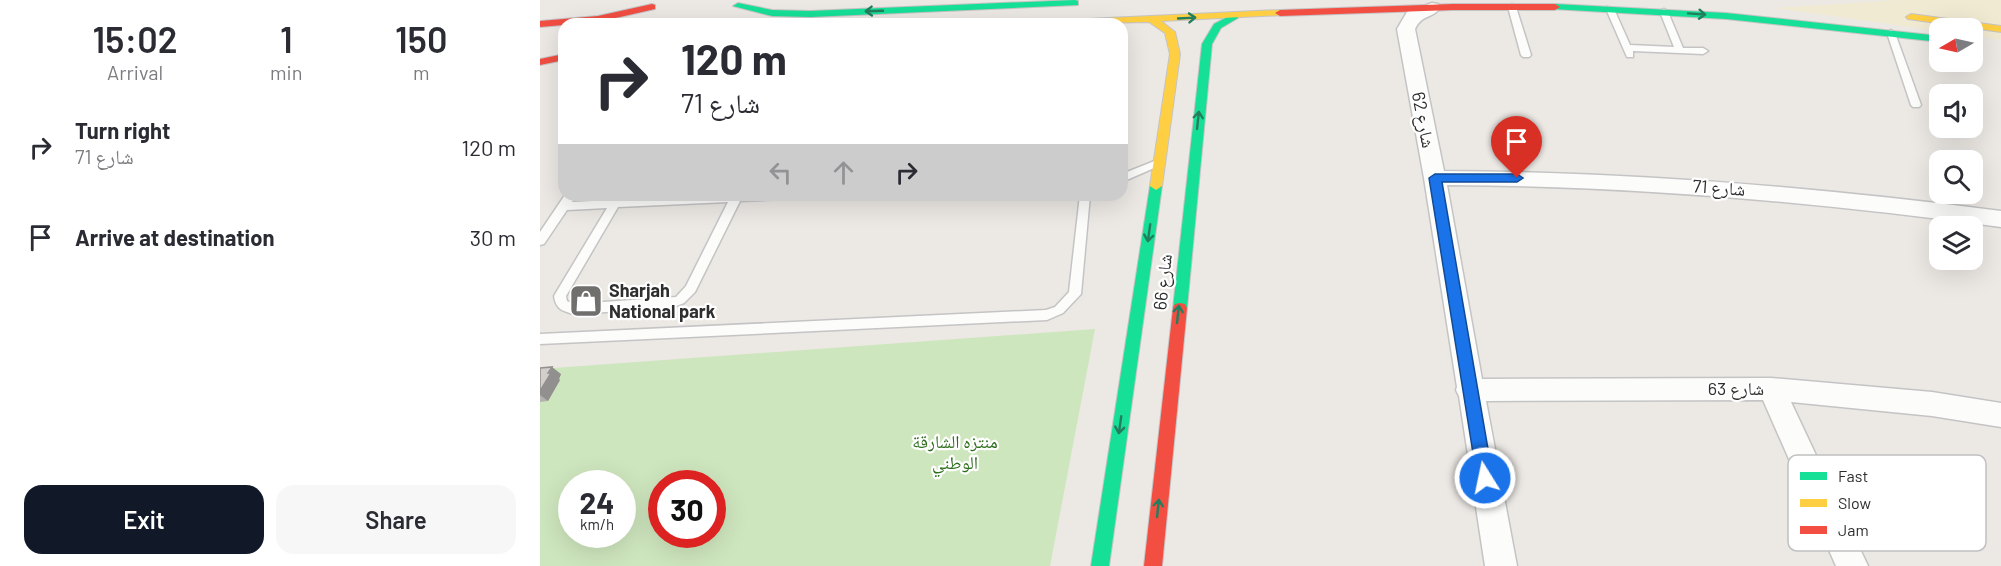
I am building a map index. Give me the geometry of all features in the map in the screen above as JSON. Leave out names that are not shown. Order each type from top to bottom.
[{"type":"main road","points":[[602,18],[652,7],[668,0]]},
{"type":"main road","points":[[736,8],[772,13],[810,14],[1062,2],[1084,3]]},
{"type":"main road","points":[[638,18],[652,7]]},
{"type":"main road","points":[[1128,21],[1432,8],[1610,9],[1788,21],[1929,38]]},
{"type":"main road","points":[[1897,15],[2001,29]]},
{"type":"main road","name":"شارع 66","points":[[1153,566],[1203,72],[1209,35],[1223,21],[1235,16]]},
{"type":"main road","name":"شارع 66","points":[[1100,566],[1150,193],[1160,160],[1175,54],[1172,34],[1168,28],[1152,20]]},
{"type":"main road","points":[[540,24],[558,22]]},
{"type":"main road","points":[[540,29],[558,28]]},
{"type":"main road","points":[[1175,54],[1184,49],[1196,49],[1202,55],[1203,72]]},
{"type":"main road","points":[[540,62],[558,58]]},
{"type":"street","points":[[1364,10],[1390,16],[1406,29],[1413,16],[1432,8]]},
{"type":"street","name":"شارع 62","points":[[1406,29],[1435,178],[1469,390],[1501,566]]},
{"type":"street","name":"شارع 71","points":[[1435,178],[1517,178],[1760,191],[1854,200],[2001,219]]},
{"type":"street","points":[[1771,389],[1801,455]]},
{"type":"street","name":"شارع 63","points":[[1469,390],[1771,389],[1932,404],[2001,415]]},
{"type":"street","points":[[1845,551],[1852,566]]},
{"type":"lane","points":[[1512,7],[1526,55]]},
{"type":"lane","points":[[1610,9],[1628,52],[1703,51]]},
{"type":"lane","points":[[1664,12],[1680,50]]},
{"type":"lane","points":[[1891,33],[1916,105]]},
{"type":"lane","points":[[1128,176],[1160,160]]},
{"type":"lane","points":[[1128,180],[1134,183]]},
{"type":"lane","points":[[540,241],[567,201]]},
{"type":"lane","points":[[564,206],[602,201]]},
{"type":"lane","points":[[616,201],[560,296],[561,303],[566,307],[574,309],[663,304],[680,300],[691,289],[735,201]]},
{"type":"lane","points":[[540,339],[1047,315],[1059,310],[1075,294],[1084,201]]},
{"type":"green space","name":"منتزه الشارقة الوطني","points":[[1095,329],[1050,566],[540,566],[540,369]]},
{"type":"sand","points":[[1897,0],[2001,0],[2001,40],[1983,37],[1983,18],[1929,18],[1929,30],[1775,8]]},
{"type":"building","points":[[552,367],[548,373],[551,373],[540,391],[540,368]]},
{"type":"traffic: fast","points":[[738,6],[772,13],[810,14],[1075,3]]},
{"type":"traffic: fast","points":[[1555,7],[1726,16],[1929,38]]},
{"type":"traffic: fast","points":[[1180,308],[1207,44],[1217,26],[1235,16]]},
{"type":"traffic: fast","points":[[1100,566],[1156,186]]},
{"type":"traffic: slow","points":[[1128,20],[1280,13]]},
{"type":"traffic: slow","points":[[1911,17],[2001,29]]},
{"type":"traffic: slow","points":[[1152,20],[1170,32],[1175,54],[1156,186]]},
{"type":"traffic: jam","points":[[602,18],[652,7]]},
{"type":"traffic: jam","points":[[1280,13],[1453,7],[1555,7]]},
{"type":"traffic: jam","points":[[540,24],[558,22]]},
{"type":"traffic: jam","points":[[540,62],[558,58]]},
{"type":"traffic: jam","points":[[1153,566],[1180,308]]},
{"type":"place","name":"Sharjah National park","points":[[586,301]]},
{"type":"route","points":[[1485,478],[1435,178],[1517,178]]}]
